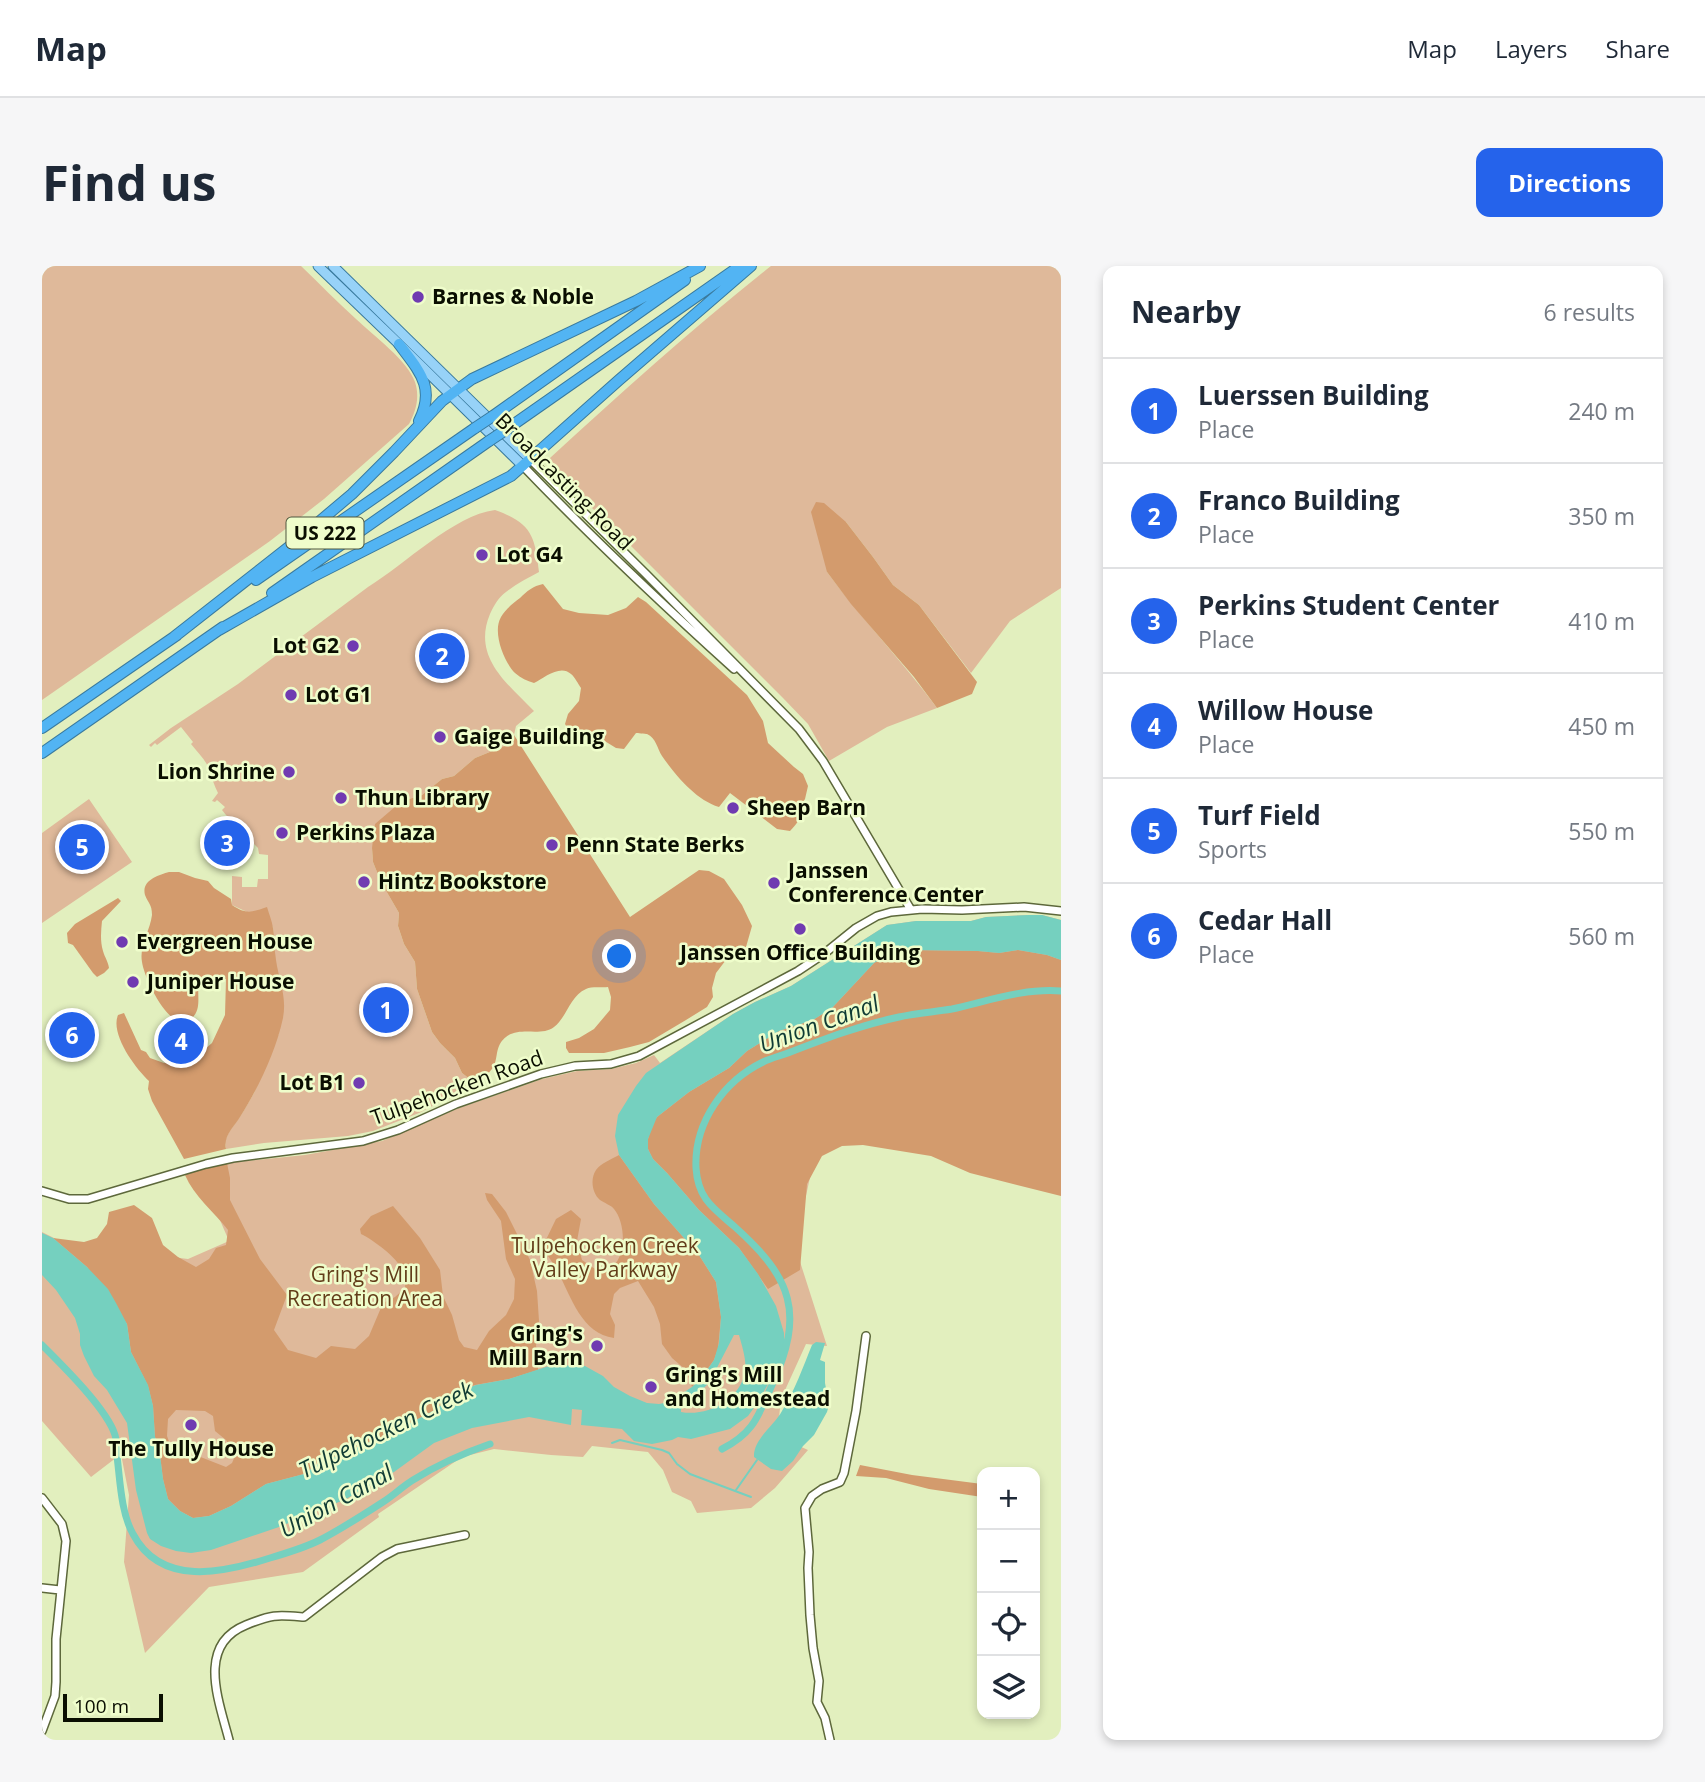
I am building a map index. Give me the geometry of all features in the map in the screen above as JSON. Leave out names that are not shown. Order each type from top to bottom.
[{"type":"highway","points":[[174,637],[337,507],[454,391],[472,379],[636,301],[700,266]]},
{"type":"highway","name":"US 222","points":[[42,728],[706,266]]},
{"type":"highway","name":"US 222","points":[[42,753],[740,266]]},
{"type":"highway","points":[[219,630],[312,577],[510,476],[751,266]]},
{"type":"highway","points":[[400,344],[419,371],[426,389],[425,406],[413,431]]},
{"type":"main road","name":"Broadcasting Road","points":[[318,266],[454,391]]},
{"type":"main road","name":"Broadcasting Road","points":[[334,266],[526,462]]},
{"type":"street","name":"Broadcasting Road","points":[[526,462],[552,497],[674,615],[789,719],[810,743],[911,910]]},
{"type":"street","name":"Tulpehocken Road","points":[[42,1191],[69,1199],[88,1199],[233,1158],[363,1141],[541,1074],[575,1066],[611,1064],[639,1056],[798,971],[867,921],[891,912],[1024,907],[1061,911]]},
{"type":"street","points":[[830,1740],[825,1718],[817,1702],[819,1681],[810,1615],[805,1507],[812,1496],[840,1482],[844,1473],[866,1336]]},
{"type":"street","points":[[42,1498],[56,1514],[66,1541],[56,1639],[55,1696],[42,1731]]},
{"type":"street","points":[[229,1740],[215,1679],[216,1658],[222,1643],[234,1630],[266,1617],[304,1617],[382,1557],[397,1549],[465,1535]]},
{"type":"street","points":[[42,1588],[60,1590]]},
{"type":"green space","points":[[42,266],[301,266],[398,357],[415,382],[417,398],[409,424],[324,499],[270,541],[42,700]]},
{"type":"green space","points":[[771,266],[1061,266],[1061,588],[1010,621],[971,673],[919,605],[893,585],[846,522],[827,572],[937,708],[887,727],[829,761],[808,724],[606,521],[550,469],[550,458],[714,312]]},
{"type":"green space","points":[[495,510],[517,520],[529,532],[536,549],[539,572],[503,594],[490,614],[485,643],[495,668],[534,711],[516,726],[507,745],[475,758],[454,776],[442,779],[422,795],[409,799],[372,848],[373,862],[399,913],[398,926],[404,944],[415,962],[417,989],[432,1032],[455,1058],[462,1073],[471,1080],[472,1090],[373,1131],[226,1149],[225,1141],[229,1132],[254,1093],[279,1033],[273,927],[254,912],[247,912],[232,905],[232,876],[242,877],[242,887],[257,887],[258,879],[268,879],[268,855],[259,854],[258,848],[222,810],[225,807],[217,800],[212,801],[218,793],[208,766],[181,727],[157,745],[149,745],[238,684],[446,531],[479,514]]},
{"type":"green space","points":[[89,799],[132,862],[42,923],[42,833]]},
{"type":"green space","name":"Tulpehocken Creek Valley Parkway","points":[[1042,915],[1061,920],[1061,1114],[912,1101],[816,1150],[795,1246],[827,1346],[806,1344],[781,1399],[777,1436],[808,1450],[775,1488],[751,1508],[697,1513],[691,1501],[672,1492],[663,1470],[648,1452],[592,1446],[583,1457],[494,1449],[462,1457],[378,1514],[379,1517],[303,1572],[209,1587],[145,1653],[124,1562],[129,1495],[121,1454],[91,1477],[42,1421],[42,1232],[66,1244],[188,1259],[229,1241],[198,1169],[227,1163],[305,1155],[382,1141],[459,1108],[542,1079],[577,1071],[611,1069],[654,1055],[660,1063],[733,1014],[791,986],[887,925],[916,921],[971,921],[986,917]]},
{"type":"shaded area","points":[[816,502],[824,503],[846,522],[893,585],[919,605],[977,682],[972,694],[937,708],[851,604],[827,572],[811,512]]},
{"type":"shaded area","points":[[543,584],[563,609],[579,613],[608,615],[626,608],[638,597],[747,695],[763,721],[768,743],[803,774],[808,786],[800,807],[800,817],[790,831],[777,829],[730,793],[719,807],[702,799],[674,771],[647,734],[636,733],[624,749],[616,748],[603,740],[586,745],[575,739],[565,724],[568,714],[579,701],[581,688],[574,677],[562,670],[534,683],[524,679],[511,668],[503,654],[499,638],[499,623],[505,612],[528,591]]},
{"type":"shaded area","points":[[514,735],[630,917],[699,870],[709,871],[724,879],[742,905],[752,926],[746,947],[732,952],[716,973],[712,988],[713,997],[707,1007],[649,1042],[604,1053],[569,1053],[566,1042],[594,1029],[610,1010],[611,997],[608,987],[588,988],[576,996],[562,1018],[549,1030],[518,1032],[506,1037],[498,1048],[494,1067],[490,1072],[471,1080],[462,1073],[455,1058],[432,1032],[417,989],[415,962],[404,944],[398,926],[399,913],[373,862],[372,848],[375,824],[396,806],[422,795],[442,779],[454,776],[475,758],[507,745]]},
{"type":"shaded area","points":[[169,872],[179,872],[208,881],[231,899],[232,905],[242,910],[253,911],[267,907],[273,925],[275,956],[284,1003],[280,1031],[266,1069],[228,1136],[226,1149],[184,1159],[152,1101],[148,1089],[149,1081],[125,1050],[116,1023],[118,1015],[124,1013],[141,1050],[150,1058],[164,1063],[199,1054],[212,1043],[225,1015],[226,979],[201,978],[196,1014],[184,1022],[176,1020],[160,1004],[144,970],[141,956],[152,915],[144,890],[152,879]]},
{"type":"shaded area","points":[[118,898],[121,901],[102,921],[101,944],[109,968],[97,977],[73,945],[68,943],[67,933],[75,924]]},
{"type":"shaded area","points":[[909,950],[999,953],[1018,950],[1061,960],[1061,1196],[970,1173],[931,1156],[863,1145],[842,1146],[822,1156],[807,1184],[800,1270],[768,1289],[739,1248],[699,1210],[653,1159],[648,1149],[652,1125],[657,1117],[689,1092],[729,1068],[747,1051],[779,1031],[813,1020],[832,1008],[874,963],[893,953]]},
{"type":"shaded area","points":[[619,1155],[654,1204],[699,1255],[716,1282],[721,1317],[718,1349],[714,1360],[692,1387],[686,1370],[672,1358],[662,1344],[660,1324],[654,1307],[638,1281],[620,1288],[614,1294],[610,1314],[615,1325],[614,1338],[603,1335],[594,1330],[579,1313],[542,1248],[556,1219],[571,1210],[581,1219],[577,1241],[582,1260],[598,1271],[612,1267],[618,1261],[623,1238],[618,1215],[597,1197],[593,1182],[598,1168]]},
{"type":"shaded area","points":[[227,1163],[230,1200],[260,1259],[287,1295],[274,1330],[288,1350],[316,1358],[331,1346],[355,1349],[369,1336],[383,1303],[405,1288],[403,1270],[380,1246],[361,1234],[360,1229],[371,1216],[393,1206],[420,1238],[440,1270],[443,1296],[459,1340],[464,1347],[477,1350],[489,1331],[506,1315],[514,1299],[515,1279],[506,1259],[501,1221],[485,1193],[492,1194],[506,1212],[530,1260],[537,1291],[538,1370],[463,1390],[433,1411],[380,1439],[318,1464],[304,1474],[266,1484],[209,1516],[193,1518],[180,1511],[168,1499],[155,1437],[153,1406],[148,1386],[131,1352],[127,1324],[87,1267],[53,1238],[84,1242],[97,1238],[107,1224],[109,1212],[134,1205],[152,1218],[163,1245],[196,1267],[209,1259],[216,1248],[226,1245],[228,1230],[199,1197],[185,1175],[198,1169]],"holes":[[[176,1410],[205,1411],[213,1416],[215,1431],[236,1454],[232,1463],[226,1467],[198,1456],[186,1458],[172,1450],[167,1436],[168,1419]]]},
{"type":"shaded area","points":[[860,1465],[977,1483],[977,1496],[929,1489],[886,1478],[856,1476]]},
{"type":"water","points":[[1042,915],[1061,920],[1061,960],[1018,950],[999,953],[909,950],[893,953],[874,963],[832,1008],[813,1020],[779,1031],[657,1117],[648,1139],[648,1149],[653,1159],[699,1210],[739,1248],[776,1306],[784,1333],[784,1346],[775,1372],[748,1416],[730,1429],[691,1439],[678,1437],[652,1444],[634,1441],[622,1429],[581,1425],[582,1410],[572,1409],[571,1425],[529,1417],[472,1428],[434,1443],[394,1472],[346,1499],[279,1527],[211,1550],[191,1553],[161,1546],[150,1539],[136,1490],[127,1423],[107,1390],[94,1376],[84,1356],[75,1318],[42,1275],[42,1233],[53,1238],[87,1267],[108,1289],[116,1303],[127,1324],[131,1352],[148,1385],[168,1499],[180,1511],[193,1518],[209,1516],[266,1484],[304,1474],[318,1464],[380,1439],[433,1411],[463,1390],[552,1365],[585,1366],[630,1396],[647,1403],[669,1402],[692,1387],[714,1360],[719,1343],[721,1317],[716,1282],[699,1255],[654,1204],[619,1155],[615,1136],[618,1115],[636,1086],[646,1073],[733,1014],[791,986],[887,925],[916,921],[971,921],[986,917]],"holes":[[[734,1335],[739,1335],[745,1372],[737,1391],[711,1409],[681,1412],[709,1383]]]},
{"type":"water","points":[[816,1342],[825,1343],[820,1360],[825,1362],[829,1405],[827,1412],[814,1435],[793,1461],[782,1471],[771,1469],[754,1457],[757,1444],[787,1403],[812,1345]]},
{"type":"waterway","name":"Union Canal","points":[[722,1449],[741,1437],[754,1423],[782,1360],[790,1317],[787,1298],[769,1263],[754,1245],[708,1202],[700,1188],[696,1168],[697,1151],[700,1135],[714,1105],[736,1080],[763,1062],[843,1033],[899,1017],[952,1009],[1020,993],[1061,991]]},
{"type":"waterway","name":"Union Canal","points":[[42,1345],[83,1388],[110,1424],[116,1438],[123,1506],[133,1534],[145,1551],[176,1569],[194,1572],[233,1568],[308,1545],[360,1517],[409,1482],[490,1444]]},
{"type":"waterway","points":[[612,1443],[620,1440],[662,1450],[669,1453],[677,1464],[690,1474],[751,1497]]},
{"type":"waterway","points":[[736,1490],[757,1460]]},
{"type":"place","name":"Barnes & Noble","points":[[418,297]]},
{"type":"place","name":"Lot G4","points":[[482,555]]},
{"type":"place","name":"Lot G2","points":[[353,646]]},
{"type":"place","name":"Franco Building","points":[[442,656]]},
{"type":"place","name":"Lot G1","points":[[291,695]]},
{"type":"place","name":"Gaige Building","points":[[440,737]]},
{"type":"place","name":"Lion Shrine","points":[[289,772]]},
{"type":"place","name":"Thun Library","points":[[341,798]]},
{"type":"place","name":"Sheep Barn","points":[[733,808]]},
{"type":"place","name":"Perkins Plaza","points":[[282,833]]},
{"type":"place","name":"Perkins Student Center","points":[[227,843]]},
{"type":"place","name":"Penn State Berks","points":[[552,845]]},
{"type":"place","name":"Turf Field","points":[[82,847]]},
{"type":"place","name":"Hintz Bookstore","points":[[364,882]]},
{"type":"place","name":"Janssen Conference Center","points":[[774,883]]},
{"type":"place","name":"Janssen Office Building","points":[[800,929]]},
{"type":"place","name":"Evergreen House","points":[[122,942]]},
{"type":"place","name":"Juniper House","points":[[133,982]]},
{"type":"place","name":"Luerssen Building","points":[[386,1010]]},
{"type":"place","name":"Cedar Hall","points":[[72,1035]]},
{"type":"place","name":"Willow House","points":[[181,1041]]},
{"type":"place","name":"Lot B1","points":[[359,1083]]},
{"type":"place","name":"Gring's Mill Barn","points":[[597,1346]]},
{"type":"place","name":"Gring's Mill and Homestead","points":[[651,1387]]},
{"type":"place","name":"The Tully House","points":[[191,1425]]},
{"type":"park label","name":"Gring's Mill Recreation Area","points":[[365,1287]]},
{"type":"water label","name":"Tulpehocken Creek","points":[[386,1430]]}]
